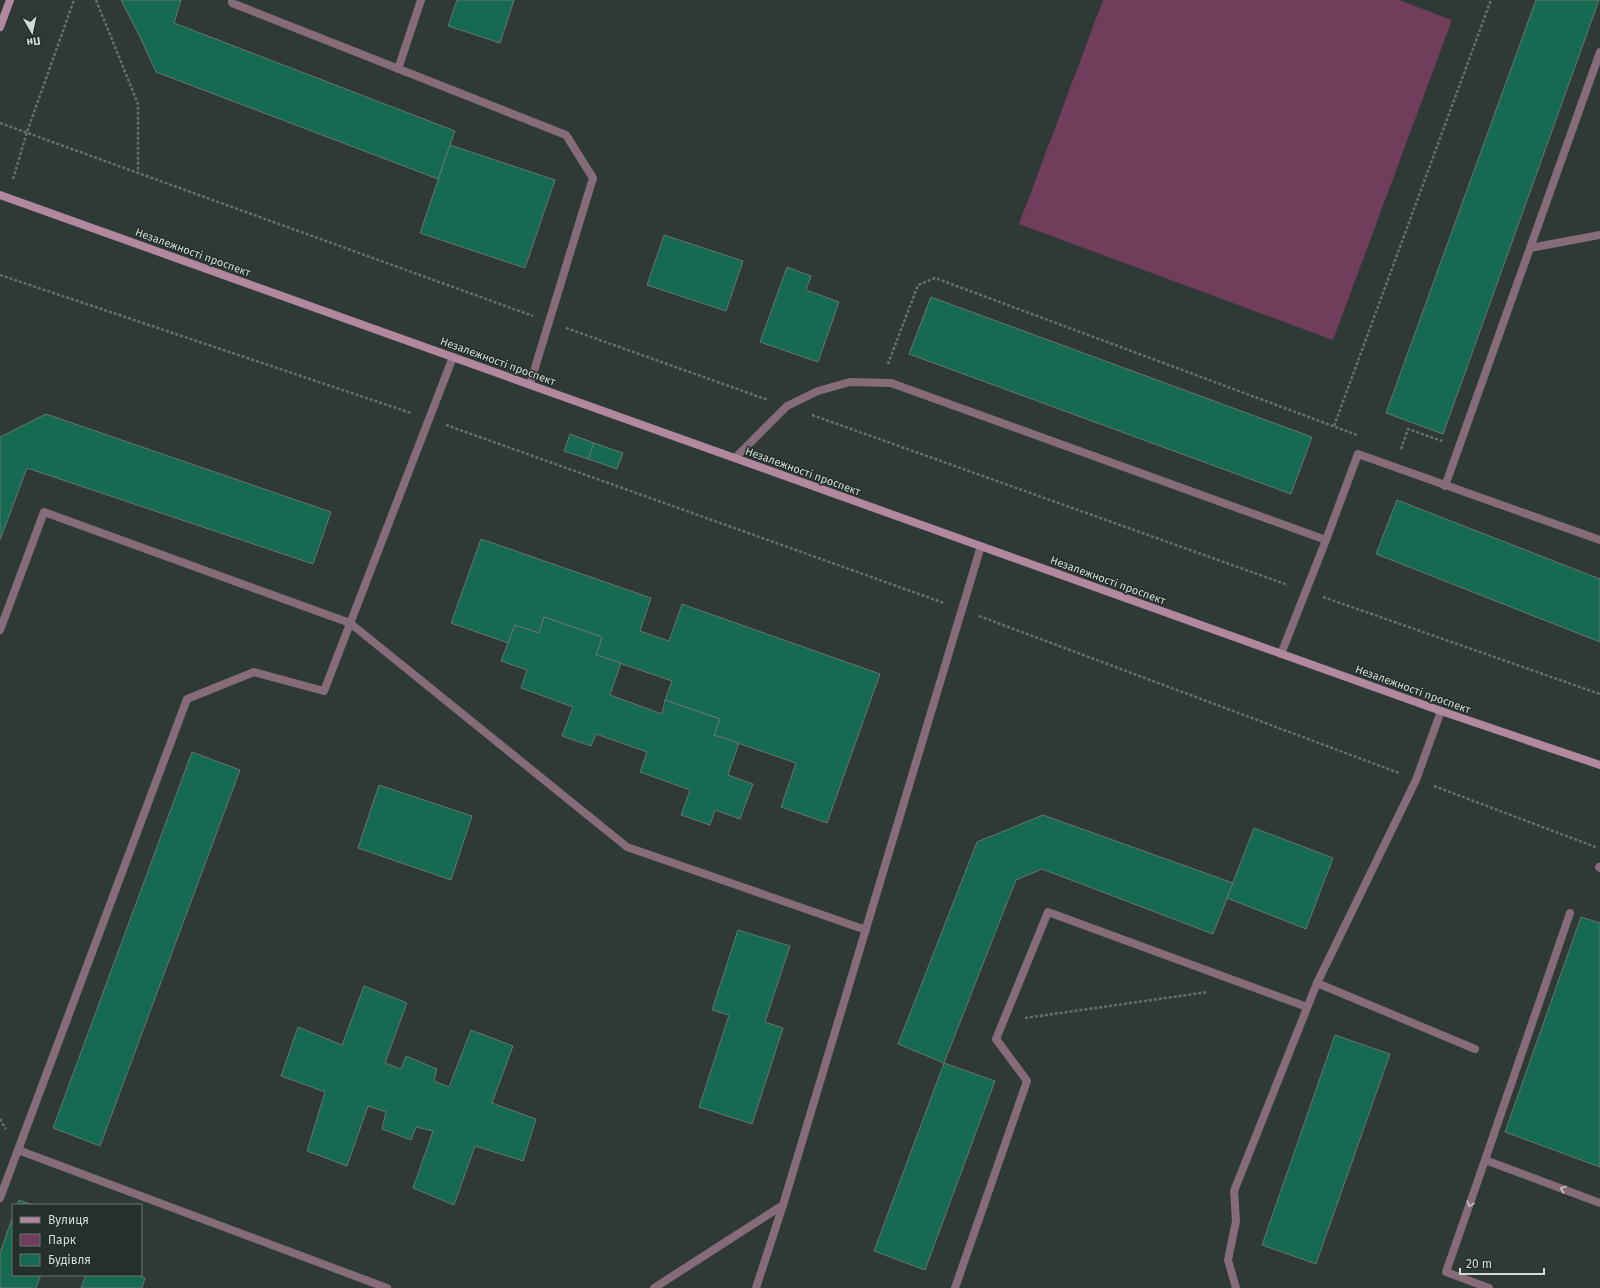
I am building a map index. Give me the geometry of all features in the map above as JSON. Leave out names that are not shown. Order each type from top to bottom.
[{"type":"street","points":[[0,27],[10,0]]},
{"type":"street","name":"Незалежності проспект","points":[[4,196],[1281,654],[1441,711],[1600,765]]},
{"type":"lane","points":[[232,0],[232,3],[566,135],[593,178],[530,384]]},
{"type":"lane","points":[[398,69],[421,0]]},
{"type":"lane","points":[[1445,486],[1600,52]]},
{"type":"lane","points":[[1530,248],[1600,235]]},
{"type":"lane","points":[[0,1198],[187,699],[254,672],[324,691],[453,356]]},
{"type":"lane","points":[[735,458],[787,406],[818,391],[850,382],[891,383],[1326,540]]},
{"type":"lane","points":[[1281,654],[1358,454],[1600,540]]},
{"type":"lane","points":[[0,630],[44,512],[350,623],[627,846],[866,930]]},
{"type":"lane","points":[[756,1288],[783,1205],[981,546]]},
{"type":"lane","points":[[1236,1288],[1228,1260],[1236,1221],[1234,1191],[1317,983],[1416,780],[1441,711]]},
{"type":"lane","points":[[955,1288],[1027,1081],[996,1038],[1048,912],[1307,1007]]},
{"type":"lane","points":[[1490,1288],[1446,1272],[1570,913]]},
{"type":"lane","points":[[1317,983],[1475,1049]]},
{"type":"lane","points":[[18,1150],[387,1288]]},
{"type":"lane","points":[[1484,1160],[1600,1203]]},
{"type":"lane","points":[[654,1288],[783,1205]]},
{"type":"path","points":[[4,196],[74,0]]},
{"type":"path","points":[[96,0],[138,104],[138,172]]},
{"type":"path","points":[[1334,426],[1491,0]]},
{"type":"path","points":[[0,275],[428,419],[962,609],[1600,849]]},
{"type":"path","points":[[881,383],[918,285],[934,278],[1364,437]]},
{"type":"path","points":[[1395,467],[1408,429],[1458,447]]},
{"type":"path","points":[[1003,1021],[1212,992]]},
{"type":"green space","points":[[1103,0],[1399,0],[1452,20],[1333,340],[1019,224]]},
{"type":"building","points":[[121,0],[181,0],[174,23],[455,131],[438,179],[156,72]]},
{"type":"building","points":[[457,0],[514,0],[500,43],[448,26]]},
{"type":"building","points":[[1536,0],[1599,0],[1443,434],[1386,413]]},
{"type":"building","points":[[450,145],[555,180],[525,268],[420,233]]},
{"type":"building","points":[[664,235],[743,261],[726,311],[647,285]]},
{"type":"building","points":[[787,267],[811,276],[806,290],[839,302],[818,362],[760,342]]},
{"type":"building","points":[[931,297],[1312,437],[1291,494],[909,354]]},
{"type":"building","points":[[46,414],[331,512],[313,564],[27,468],[0,540],[0,437]]},
{"type":"building","points":[[570,434],[594,443],[588,459],[564,451]]},
{"type":"building","points":[[594,443],[623,453],[617,469],[588,459]]},
{"type":"building","points":[[1397,500],[1600,579],[1600,642],[1376,554]]},
{"type":"building","points":[[481,539],[651,598],[640,631],[669,641],[682,604],[880,674],[827,823],[781,807],[796,763],[714,735],[720,719],[665,700],[672,681],[596,655],[602,637],[544,617],[539,633],[515,625],[508,643],[451,623]]},
{"type":"building","points":[[544,617],[602,637],[596,655],[621,663],[610,695],[662,714],[665,700],[720,719],[714,735],[739,743],[728,775],[753,784],[740,819],[715,810],[710,825],[681,815],[690,790],[640,772],[647,752],[596,734],[591,746],[562,736],[573,707],[521,688],[527,670],[501,661],[515,625],[539,633]]},
{"type":"building","points":[[192,752],[240,770],[100,1146],[53,1128]]},
{"type":"building","points":[[379,785],[472,816],[451,880],[358,848]]},
{"type":"building","points":[[1043,815],[1233,883],[1213,934],[1042,869],[1016,880],[944,1063],[898,1044],[977,842]]},
{"type":"building","points":[[1254,828],[1333,858],[1306,929],[1227,898]]},
{"type":"building","points":[[1581,917],[1600,923],[1600,1167],[1505,1132]]},
{"type":"building","points":[[738,930],[790,946],[765,1022],[783,1028],[752,1124],[699,1107],[729,1015],[712,1010]]},
{"type":"building","points":[[364,986],[407,1003],[385,1063],[401,1069],[406,1056],[437,1069],[434,1081],[449,1087],[471,1030],[513,1046],[492,1103],[536,1119],[523,1161],[475,1146],[454,1205],[413,1188],[433,1131],[416,1127],[411,1140],[382,1129],[386,1112],[368,1106],[347,1166],[307,1151],[325,1092],[281,1076],[298,1027],[342,1045]]},
{"type":"building","points":[[1335,1035],[1390,1054],[1316,1264],[1262,1245]]},
{"type":"building","points":[[944,1063],[995,1081],[925,1270],[874,1251]]},
{"type":"building","points":[[19,1200],[30,1204],[17,1204]]},
{"type":"building","points":[[12,1219],[12,1276],[41,1276],[36,1288],[0,1288],[0,1253]]},
{"type":"building","points":[[86,1276],[140,1276],[145,1278],[142,1288],[81,1288]]}]
